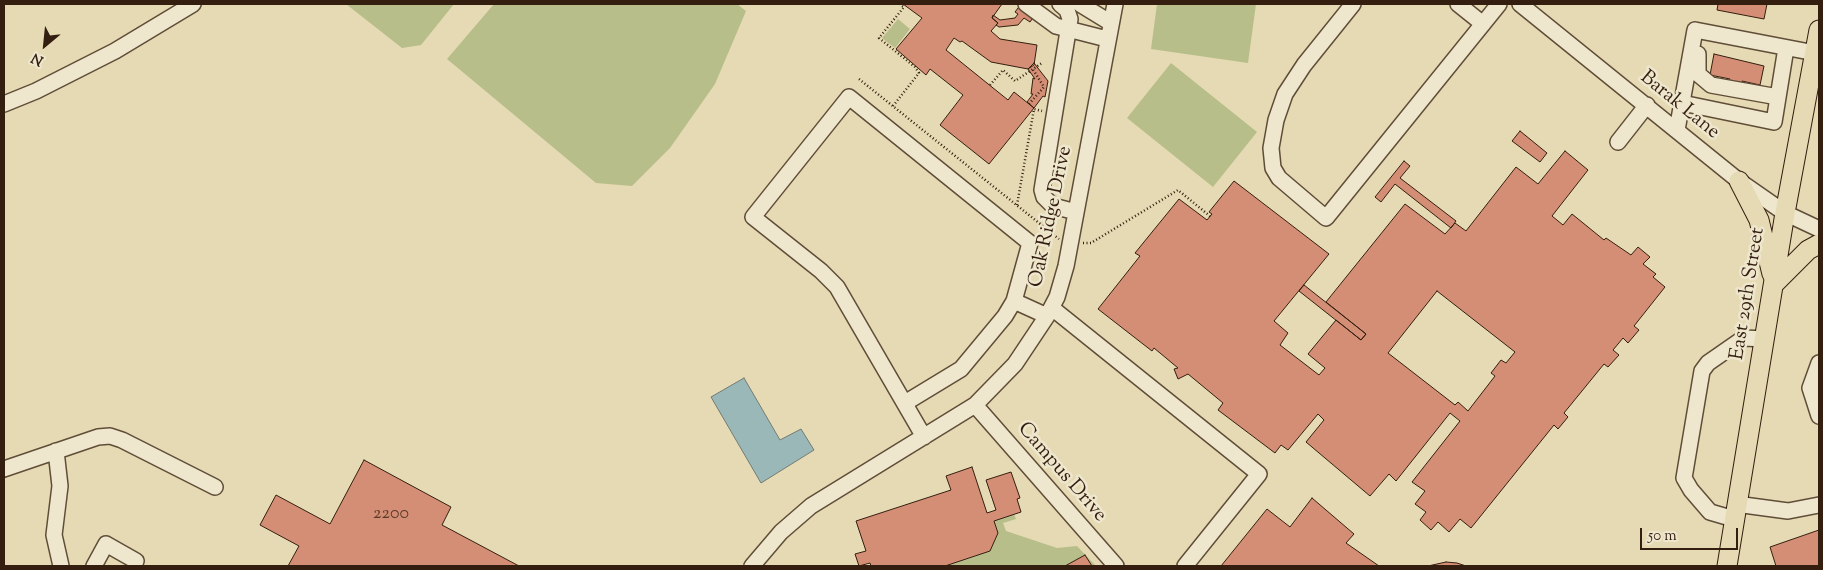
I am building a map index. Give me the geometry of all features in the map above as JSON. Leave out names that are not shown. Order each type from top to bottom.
[{"type":"main road","name":"East 29th Street","points":[[1727,566],[1786,213],[1819,30]]},
{"type":"main road","points":[[1739,181],[1759,220],[1774,284]]},
{"type":"main road","points":[[1774,284],[1808,250],[1819,244]]},
{"type":"street","points":[[4,104],[36,91],[115,52],[193,4]]},
{"type":"street","points":[[1026,4],[1051,24],[1107,39]]},
{"type":"street","points":[[1060,4],[1070,14],[1069,30],[1042,190],[1044,197],[1053,206],[1076,212]]},
{"type":"street","points":[[1080,4],[1111,24]]},
{"type":"street","name":"Oak Ridge Drive","points":[[752,566],[781,532],[811,506],[975,405],[1014,364],[1049,312],[1066,266],[1115,4]]},
{"type":"street","points":[[1353,4],[1304,65],[1285,94],[1278,114],[1271,148],[1273,168],[1279,178],[1326,218],[1498,4]]},
{"type":"street","points":[[1458,4],[1483,24]]},
{"type":"street","name":"Barak Lane","points":[[1520,4],[1739,181],[1786,213],[1819,229]]},
{"type":"street","points":[[1677,130],[1695,30],[1815,54]]},
{"type":"street","points":[[1710,33],[1698,53],[1698,74],[1702,79],[1711,85],[1778,97]]},
{"type":"street","points":[[1682,103],[1774,122],[1786,48]]},
{"type":"street","points":[[905,402],[961,369],[1005,316],[1014,301],[1030,243],[849,97],[753,216],[831,280],[924,437]]},
{"type":"street","points":[[1618,142],[1646,105]]},
{"type":"street","points":[[1014,301],[1049,312],[1259,474],[1185,566]]},
{"type":"street","points":[[1765,339],[1744,338],[1708,363],[1702,371],[1684,478],[1691,490],[1710,512],[1788,511],[1819,505]]},
{"type":"street","points":[[1819,363],[1810,388],[1819,416]]},
{"type":"street","name":"Campus Drive","points":[[975,405],[1116,566]]},
{"type":"street","points":[[4,469],[98,437],[115,437],[215,487]]},
{"type":"street","points":[[56,451],[60,486],[54,535],[55,548],[61,566]]},
{"type":"street","points":[[94,566],[106,544],[136,561]]},
{"type":"path","points":[[893,106],[919,73],[915,67],[879,38],[904,7],[900,4]]},
{"type":"path","points":[[990,85],[1003,70],[1015,80],[1042,62]]},
{"type":"path","points":[[1029,104],[1044,87],[1032,68]]},
{"type":"path","points":[[859,79],[1060,240]]},
{"type":"path","points":[[1017,205],[1034,109],[1055,113]]},
{"type":"path","points":[[1082,243],[1091,243],[1178,190],[1211,217]]},
{"type":"green space","points":[[346,4],[454,4],[421,45],[402,48]]},
{"type":"green space","points":[[494,4],[737,4],[746,11],[715,84],[670,148],[632,186],[596,183],[447,59]]},
{"type":"green space","points":[[1157,4],[1256,4],[1248,63],[1151,49]]},
{"type":"green space","points":[[898,19],[910,29],[895,48],[882,38]]},
{"type":"green space","points":[[1171,63],[1257,132],[1213,187],[1127,118]]},
{"type":"green space","points":[[1014,514],[1016,519],[1003,523],[1006,531],[1057,548],[1077,546],[1096,566],[945,566],[990,551],[998,533],[994,521]]},
{"type":"water","points":[[744,378],[780,440],[801,429],[814,450],[761,483],[711,397]]},
{"type":"building","points":[[903,4],[1002,4],[992,18],[998,23],[991,31],[1000,39],[1037,45],[1034,65],[1028,69],[991,62],[962,41],[960,42],[954,38],[946,50],[1008,100],[1014,92],[1034,108],[989,164],[940,125],[963,95],[930,69],[926,75],[896,49],[922,18]]},
{"type":"building","points":[[1021,4],[1040,8],[1030,22],[1024,18],[1018,25],[999,27],[996,25],[998,23],[992,18],[993,15],[1000,20],[1015,18],[1018,14],[1015,12]]},
{"type":"building","points":[[1718,4],[1767,4],[1764,19],[1717,10]]},
{"type":"building","points":[[1714,54],[1764,66],[1760,85],[1742,81],[1742,85],[1729,82],[1730,79],[1710,75]]},
{"type":"building","points":[[1034,63],[1048,81],[1045,97],[1043,96],[1034,108],[1027,102],[1033,94],[1031,94],[1033,78],[1035,79],[1028,69]]},
{"type":"building","points":[[1520,131],[1547,153],[1540,162],[1512,141]]},
{"type":"building","points":[[1565,151],[1588,170],[1552,216],[1563,225],[1572,214],[1604,240],[1606,238],[1631,255],[1638,247],[1650,257],[1643,264],[1656,274],[1653,277],[1665,287],[1634,326],[1639,330],[1628,343],[1623,338],[1613,350],[1619,355],[1608,367],[1604,364],[1564,413],[1568,417],[1558,429],[1554,425],[1471,528],[1460,519],[1449,532],[1438,522],[1431,530],[1420,520],[1426,512],[1415,504],[1425,491],[1412,482],[1460,421],[1450,413],[1396,481],[1389,474],[1370,496],[1306,442],[1324,420],[1318,414],[1288,450],[1281,445],[1275,453],[1218,410],[1223,403],[1188,374],[1178,379],[1174,369],[1178,368],[1154,348],[1152,351],[1098,309],[1140,256],[1135,253],[1179,199],[1207,220],[1212,214],[1209,212],[1234,181],[1329,254],[1274,321],[1288,333],[1280,345],[1319,375],[1325,368],[1308,354],[1336,320],[1361,340],[1366,334],[1326,302],[1405,204],[1445,234],[1455,223],[1466,231],[1516,167],[1538,184]],"holes":[[[1437,291],[1515,352],[1506,363],[1501,360],[1491,373],[1495,376],[1468,411],[1458,402],[1455,405],[1388,353]]]},
{"type":"building","points":[[1404,161],[1410,166],[1400,178],[1456,221],[1451,228],[1395,184],[1381,202],[1375,197]]},
{"type":"building","points":[[1304,285],[1366,334],[1361,340],[1299,291]]},
{"type":"building","points":[[364,460],[451,507],[442,525],[519,566],[288,566],[299,546],[260,525],[276,495],[330,524]]},
{"type":"building","points":[[972,467],[987,513],[996,510],[986,480],[1011,472],[1020,498],[1017,499],[1021,512],[994,521],[998,533],[990,551],[945,566],[871,566],[870,563],[859,566],[855,554],[866,551],[856,521],[951,490],[946,476]]},
{"type":"building","points":[[1312,498],[1354,534],[1346,543],[1379,566],[1221,566],[1267,509],[1290,527]]},
{"type":"building","points":[[1819,530],[1819,566],[1776,566],[1770,547]]},
{"type":"building","points":[[1085,555],[1092,566],[1065,566]]},
{"type":"building","points":[[1446,562],[1457,563],[1466,566],[1428,566]]}]
